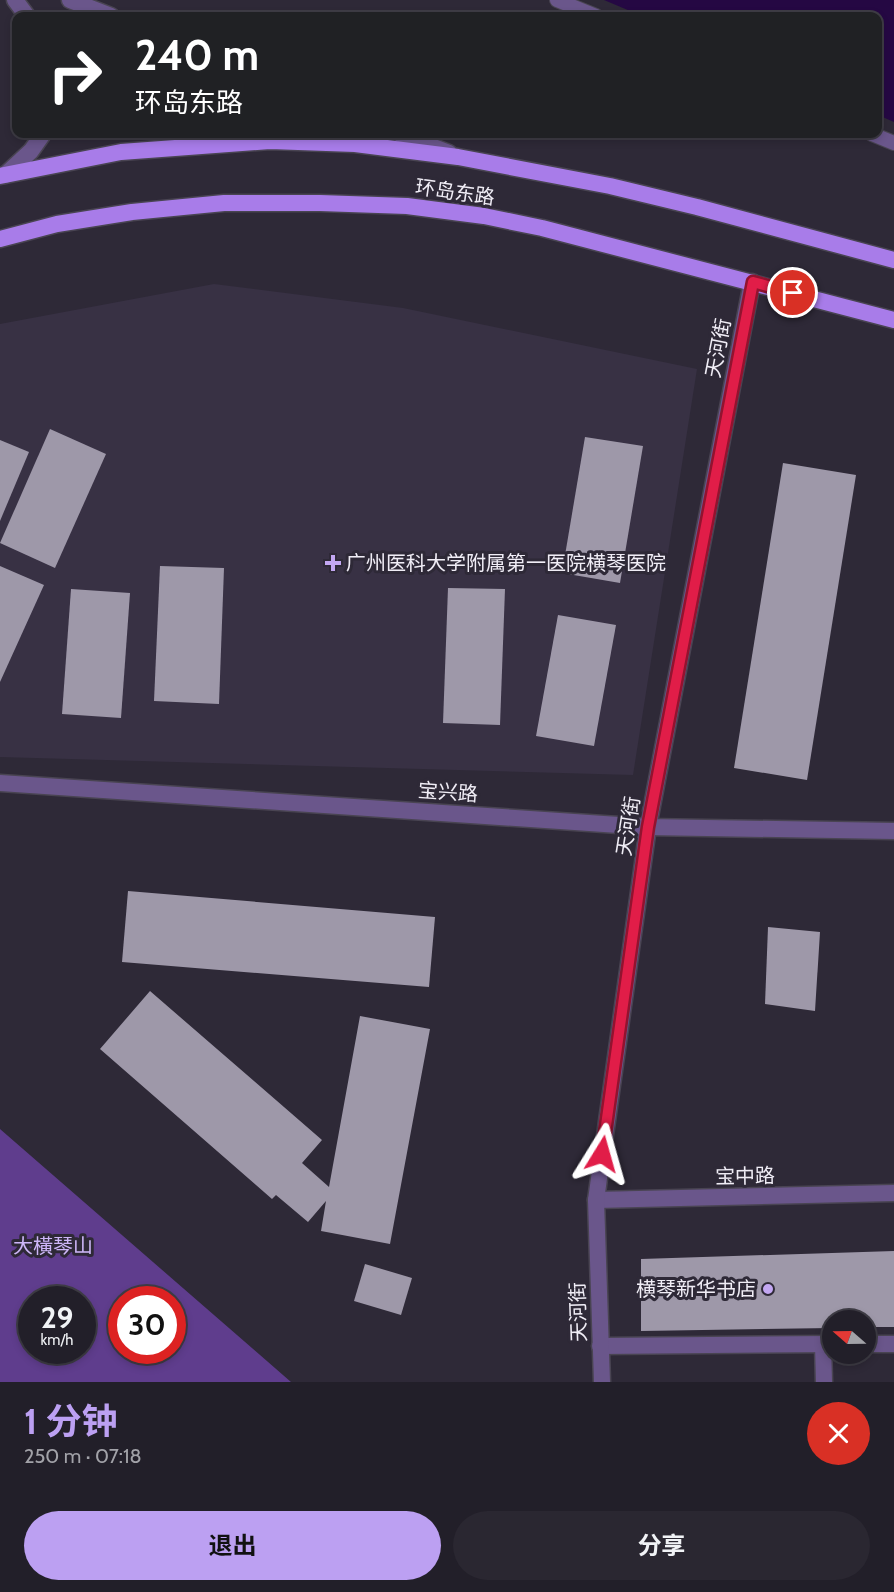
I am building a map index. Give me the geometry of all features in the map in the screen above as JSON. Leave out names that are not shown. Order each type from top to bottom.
[{"type":"main road","name":"环岛东路","points":[[2,175],[121,152],[270,141],[356,144],[458,157],[599,184],[894,260]]},
{"type":"main road","name":"环岛东路","points":[[0,238],[57,224],[132,212],[224,204],[320,203],[407,206],[484,216],[542,228],[894,320]]},
{"type":"street","points":[[70,0],[101,12]]},
{"type":"street","points":[[2,175],[31,151],[40,138]]},
{"type":"street","points":[[410,138],[458,157]]},
{"type":"street","name":"天河街","points":[[602,1382],[596,1200],[648,827],[753,282]]},
{"type":"street","name":"宝兴路","points":[[0,783],[648,827],[894,831]]},
{"type":"street","name":"宝中路","points":[[596,1200],[894,1193]]},
{"type":"street","points":[[600,1346],[822,1344]]},
{"type":"street","points":[[876,1344],[894,1344]]},
{"type":"street","points":[[824,1382],[826,1364]]},
{"type":"lane","points":[[557,0],[586,12]]},
{"type":"shaded area","points":[[604,0],[894,0],[894,122],[882,117],[882,12],[632,12]]},
{"type":"shaded area","name":"广州医科大学附属第一医院横琴医院","points":[[214,284],[403,308],[697,369],[633,775],[0,757],[0,324]]},
{"type":"green space","name":"大橫琴山","points":[[0,1129],[181,1286],[108,1286],[108,1364],[186,1364],[186,1291],[291,1382],[0,1382]]},
{"type":"building","points":[[50,429],[106,454],[55,568],[0,543]]},
{"type":"building","points":[[585,437],[643,446],[620,583],[562,573]]},
{"type":"building","points":[[0,440],[29,452],[0,521]]},
{"type":"building","points":[[783,463],[856,475],[807,780],[734,768]]},
{"type":"building","points":[[0,566],[44,585],[0,682]]},
{"type":"building","points":[[160,566],[224,568],[219,704],[154,701]]},
{"type":"building","points":[[448,588],[505,589],[500,725],[443,723]]},
{"type":"building","points":[[71,589],[130,593],[121,718],[62,714]]},
{"type":"building","points":[[558,615],[616,625],[594,746],[536,736]]},
{"type":"building","points":[[128,891],[435,917],[429,987],[122,962]]},
{"type":"building","points":[[768,927],[820,932],[815,1011],[765,1004]]},
{"type":"building","points":[[150,991],[322,1140],[302,1163],[329,1187],[360,1016],[430,1029],[390,1244],[321,1231],[326,1201],[308,1222],[276,1195],[272,1199],[100,1049]]},
{"type":"building","name":"横琴新华书店","points":[[894,1251],[894,1327],[876,1327],[876,1310],[822,1310],[822,1328],[641,1331],[641,1259]]},
{"type":"building","points":[[365,1264],[412,1278],[401,1315],[354,1301]]},
{"type":"place","name":"广州医科大学附属第一医院横琴医院","points":[[333,563]]},
{"type":"place","name":"横琴新华书店","points":[[768,1289]]},
{"type":"route","points":[[602,1154],[648,827],[753,282],[793,293]]}]
